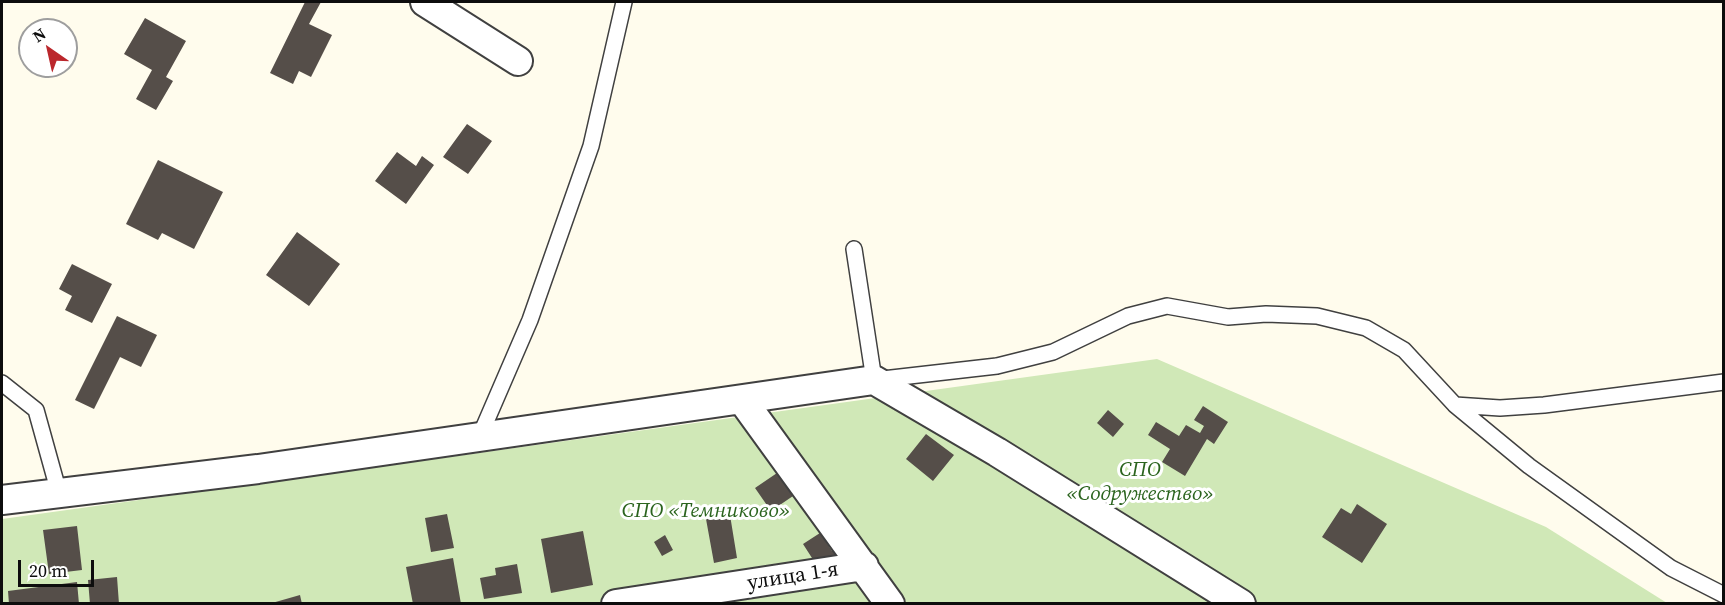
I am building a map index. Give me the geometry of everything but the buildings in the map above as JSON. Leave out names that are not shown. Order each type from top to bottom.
[{"type":"street","points":[[425,2],[518,60]]},
{"type":"street","points":[[2,500],[258,469],[874,380],[997,452],[1241,603]]},
{"type":"street","points":[[743,400],[890,603]]},
{"type":"street","name":"улица 1-я","points":[[616,603],[864,566]]},
{"type":"lane","points":[[479,438],[530,320],[591,146],[624,2]]},
{"type":"lane","points":[[854,249],[874,380],[997,366],[1053,352],[1128,316],[1167,306],[1228,317],[1266,314],[1317,316],[1366,328],[1404,350],[1455,405],[1529,466],[1671,568],[1724,596]]},
{"type":"lane","points":[[1455,405],[1500,408],[1544,405],[1724,382]]},
{"type":"lane","points":[[2,383],[36,410],[59,493]]},
{"type":"green space","points":[[1157,359],[1546,527],[1667,603],[2,603],[2,519]]},
{"type":"park label","name":"СПО «Содружество»","points":[[1140,483]]},
{"type":"park label","name":"СПО «Темниково»","points":[[706,512]]}]
